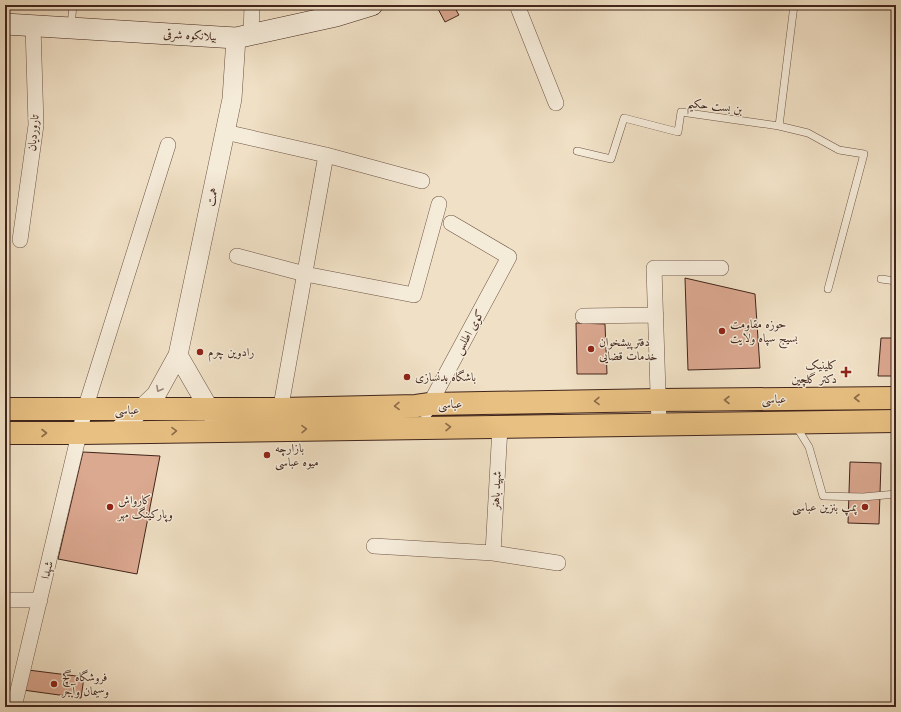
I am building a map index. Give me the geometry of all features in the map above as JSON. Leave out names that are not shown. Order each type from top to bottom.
[{"type":"main road","name":"بیلانکوه شرقی","points":[[5,24],[243,36],[336,16],[372,5]]},
{"type":"main road","name":"عباسى","points":[[5,433],[223,431],[279,420],[430,404],[896,398]]},
{"type":"main road","name":"عباسى","points":[[5,409],[209,409],[279,420],[417,428],[896,421]]},
{"type":"street","points":[[243,36],[252,5]]},
{"type":"street","points":[[517,5],[556,103]]},
{"type":"street","name":"تاروردیان","points":[[20,240],[36,125],[33,26]]},
{"type":"street","name":"همت","points":[[116,432],[156,395],[178,354],[232,99],[243,36]]},
{"type":"street","points":[[225,132],[326,155],[422,181]]},
{"type":"street","name":"شهدا","points":[[14,707],[85,409],[168,145]]},
{"type":"street","points":[[279,420],[326,155]]},
{"type":"street","points":[[237,256],[305,274],[414,295],[439,204]]},
{"type":"street","name":"کوی اطلس","points":[[417,428],[510,257],[451,223]]},
{"type":"street","points":[[659,424],[654,268],[721,268]]},
{"type":"street","points":[[583,316],[656,315]]},
{"type":"street","points":[[178,354],[223,431]]},
{"type":"street","name":"شهید باهنر","points":[[493,553],[500,427]]},
{"type":"street","points":[[374,546],[493,553],[558,563]]},
{"type":"street","points":[[5,600],[40,600]]},
{"type":"lane","points":[[71,28],[73,5]]},
{"type":"lane","points":[[779,126],[794,5]]},
{"type":"lane","name":"بن بست حکیم","points":[[577,152],[611,159],[624,118],[678,132],[681,112],[779,126],[808,133],[839,150],[864,154],[828,289]]},
{"type":"lane","points":[[881,279],[896,281]]},
{"type":"lane","points":[[794,422],[809,447],[823,496],[863,497],[896,494]]},
{"type":"building","points":[[436,5],[453,5],[459,15],[445,22]]},
{"type":"building","name":"حوزه مقاومت بسیج سپاه ولایت","points":[[685,278],[755,294],[760,368],[688,370]]},
{"type":"building","name":"دفترپیشخوان خدمات قضایی","points":[[576,323],[605,324],[607,374],[577,374]]},
{"type":"building","points":[[881,338],[896,338],[896,376],[878,376]]},
{"type":"building","name":"کارواش وپارکینگ مهر","points":[[83,452],[160,456],[137,574],[58,559]]},
{"type":"building","points":[[850,462],[881,463],[879,524],[848,523]]},
{"type":"building","name":"فروشگاه گچ وسیمان وآجر","points":[[28,670],[84,677],[81,698],[23,690]]},
{"type":"place","name":"حوزه مقاومت بسیج سپاه ولایت","points":[[722,331]]},
{"type":"place","name":"دفترپیشخوان خدمات قضایی","points":[[591,349]]},
{"type":"place","name":"رادوین چرم","points":[[200,352]]},
{"type":"place","name":"کلینیک دکتر گلچین","points":[[846,372]]},
{"type":"place","name":"باشگاه بدنسازی","points":[[407,377]]},
{"type":"place","name":"بازارچه میوه عباسی","points":[[267,455]]},
{"type":"place","name":"کارواش وپارکینگ مهر","points":[[110,507]]},
{"type":"place","name":"پمپ بنزین عباسی","points":[[865,507]]},
{"type":"place","name":"فروشگاه گچ وسیمان وآجر","points":[[54,684]]}]
